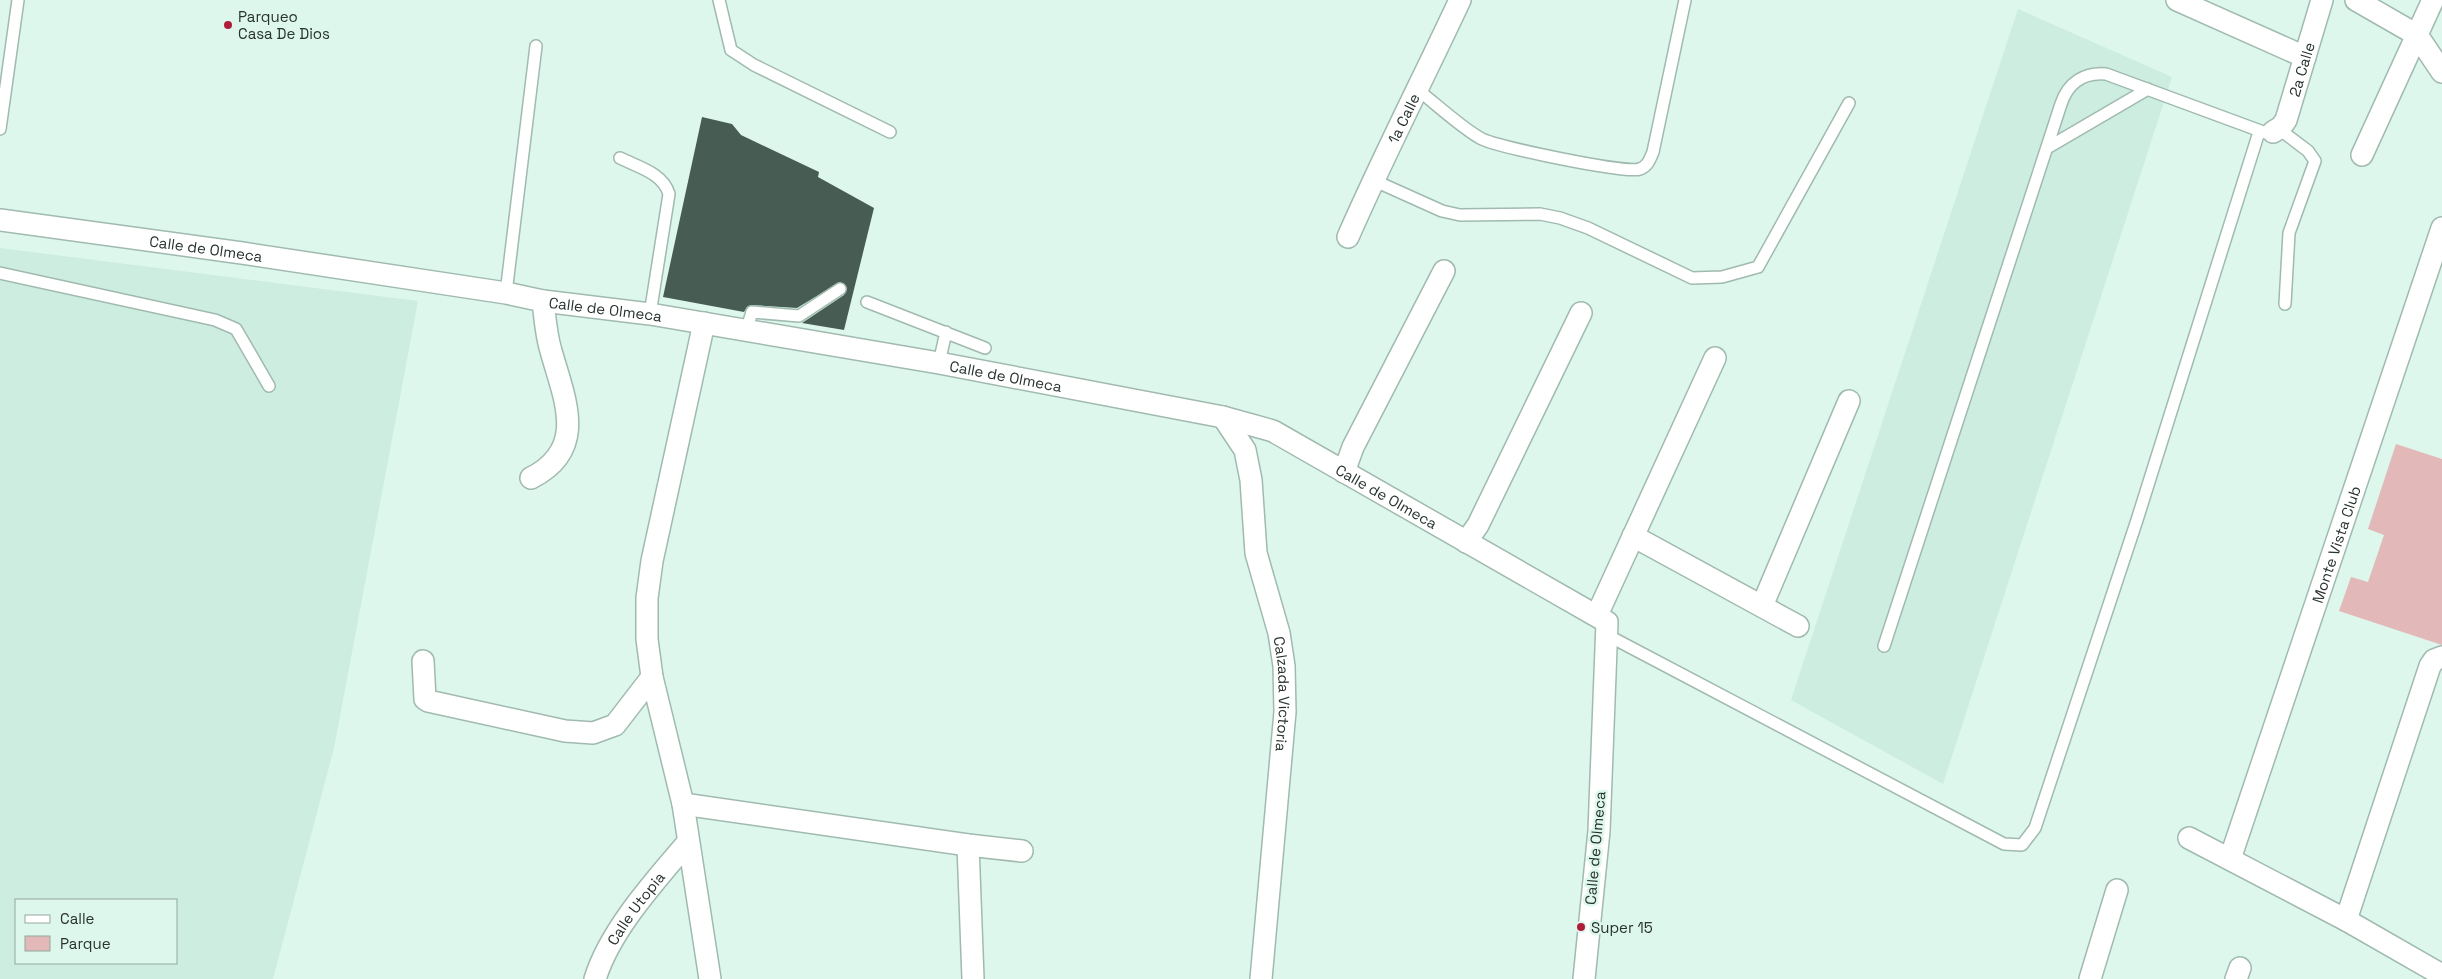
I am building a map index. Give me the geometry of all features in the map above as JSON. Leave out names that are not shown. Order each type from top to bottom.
[{"type":"street","name":"1a Calle","points":[[1348,237],[1373,180],[1460,0]]},
{"type":"street","points":[[2177,0],[2305,57]]},
{"type":"street","name":"2a Calle","points":[[2270,131],[2286,120],[2322,0]]},
{"type":"street","points":[[2356,0],[2417,35],[2442,72]]},
{"type":"street","points":[[2362,155],[2417,35],[2434,3]]},
{"type":"street","name":"Calle de Olmeca","points":[[0,220],[232,252],[506,293],[543,301],[650,314],[939,363],[1222,417],[1273,431],[1344,472],[1472,534],[1607,622],[1599,831],[1584,979]]},
{"type":"street","name":"Monte Vista Club","points":[[2230,860],[2442,228]]},
{"type":"street","points":[[1344,472],[1353,447],[1444,271]]},
{"type":"street","points":[[531,478],[542,472],[553,462],[562,446],[569,424],[566,399],[550,349],[543,301]]},
{"type":"street","points":[[1472,534],[1581,313]]},
{"type":"street","points":[[704,323],[650,570],[647,598],[647,639],[652,677],[683,804],[710,979]]},
{"type":"street","points":[[1597,615],[1715,358]]},
{"type":"street","points":[[1762,606],[1849,401]]},
{"type":"street","name":"Calzada Victoria","points":[[1222,417],[1245,450],[1251,480],[1256,553],[1279,633],[1284,666],[1285,722],[1261,979]]},
{"type":"street","points":[[1633,536],[1798,626]]},
{"type":"street","points":[[2346,920],[2430,666],[2434,660],[2442,656]]},
{"type":"street","points":[[423,661],[425,699],[428,701],[565,732],[594,733],[615,725],[652,677]]},
{"type":"street","points":[[683,804],[968,846],[1022,851]]},
{"type":"street","points":[[2189,838],[2346,920],[2442,975]]},
{"type":"street","name":"Calle Utopia","points":[[595,979],[599,964],[639,899],[688,842]]},
{"type":"street","points":[[968,846],[973,979]]},
{"type":"street","points":[[2090,979],[2117,890]]},
{"type":"lane","points":[[0,130],[18,0]]},
{"type":"lane","points":[[719,0],[720,10],[732,50],[754,65],[890,132]]},
{"type":"lane","points":[[1418,90],[1482,139],[1524,151],[1584,163],[1638,170],[1647,165],[1653,152],[1685,0]]},
{"type":"lane","points":[[506,293],[536,46]]},
{"type":"lane","points":[[1884,646],[2068,88],[2081,78],[2097,73],[2106,74],[2270,131],[2308,152],[2315,161],[2289,232],[2285,304]]},
{"type":"lane","points":[[2047,148],[2148,89]]},
{"type":"lane","points":[[1373,180],[1442,211],[1460,215],[1540,214],[1560,218],[1588,228],[1692,278],[1722,277],[1758,267],[1849,102]]},
{"type":"lane","points":[[1607,635],[2004,844],[2022,845],[2035,828],[2137,520],[2270,131]]},
{"type":"lane","points":[[620,158],[661,178],[667,185],[669,194],[650,314]]},
{"type":"lane","points":[[0,273],[215,320],[236,329],[269,386]]},
{"type":"lane","points":[[746,330],[752,312],[799,316],[840,290]]},
{"type":"lane","points":[[867,302],[985,348]]},
{"type":"lane","points":[[939,363],[946,332]]},
{"type":"shaded area","points":[[2018,9],[2172,77],[1943,784],[1791,700]]},
{"type":"shaded area","points":[[0,248],[418,301],[334,748],[273,979],[0,979]]},
{"type":"green space","points":[[2396,444],[2442,459],[2442,645],[2339,611],[2351,577],[2368,582],[2384,535],[2368,529]]},
{"type":"building","points":[[702,117],[732,124],[741,135],[819,172],[818,177],[874,208],[844,330],[802,323],[844,295],[847,288],[840,282],[797,308],[752,305],[747,307],[744,312],[663,297]]},
{"type":"place","name":"Parqueo Casa De Dios","points":[[228,25]]},
{"type":"place","name":"Super 15","points":[[1581,927]]}]
